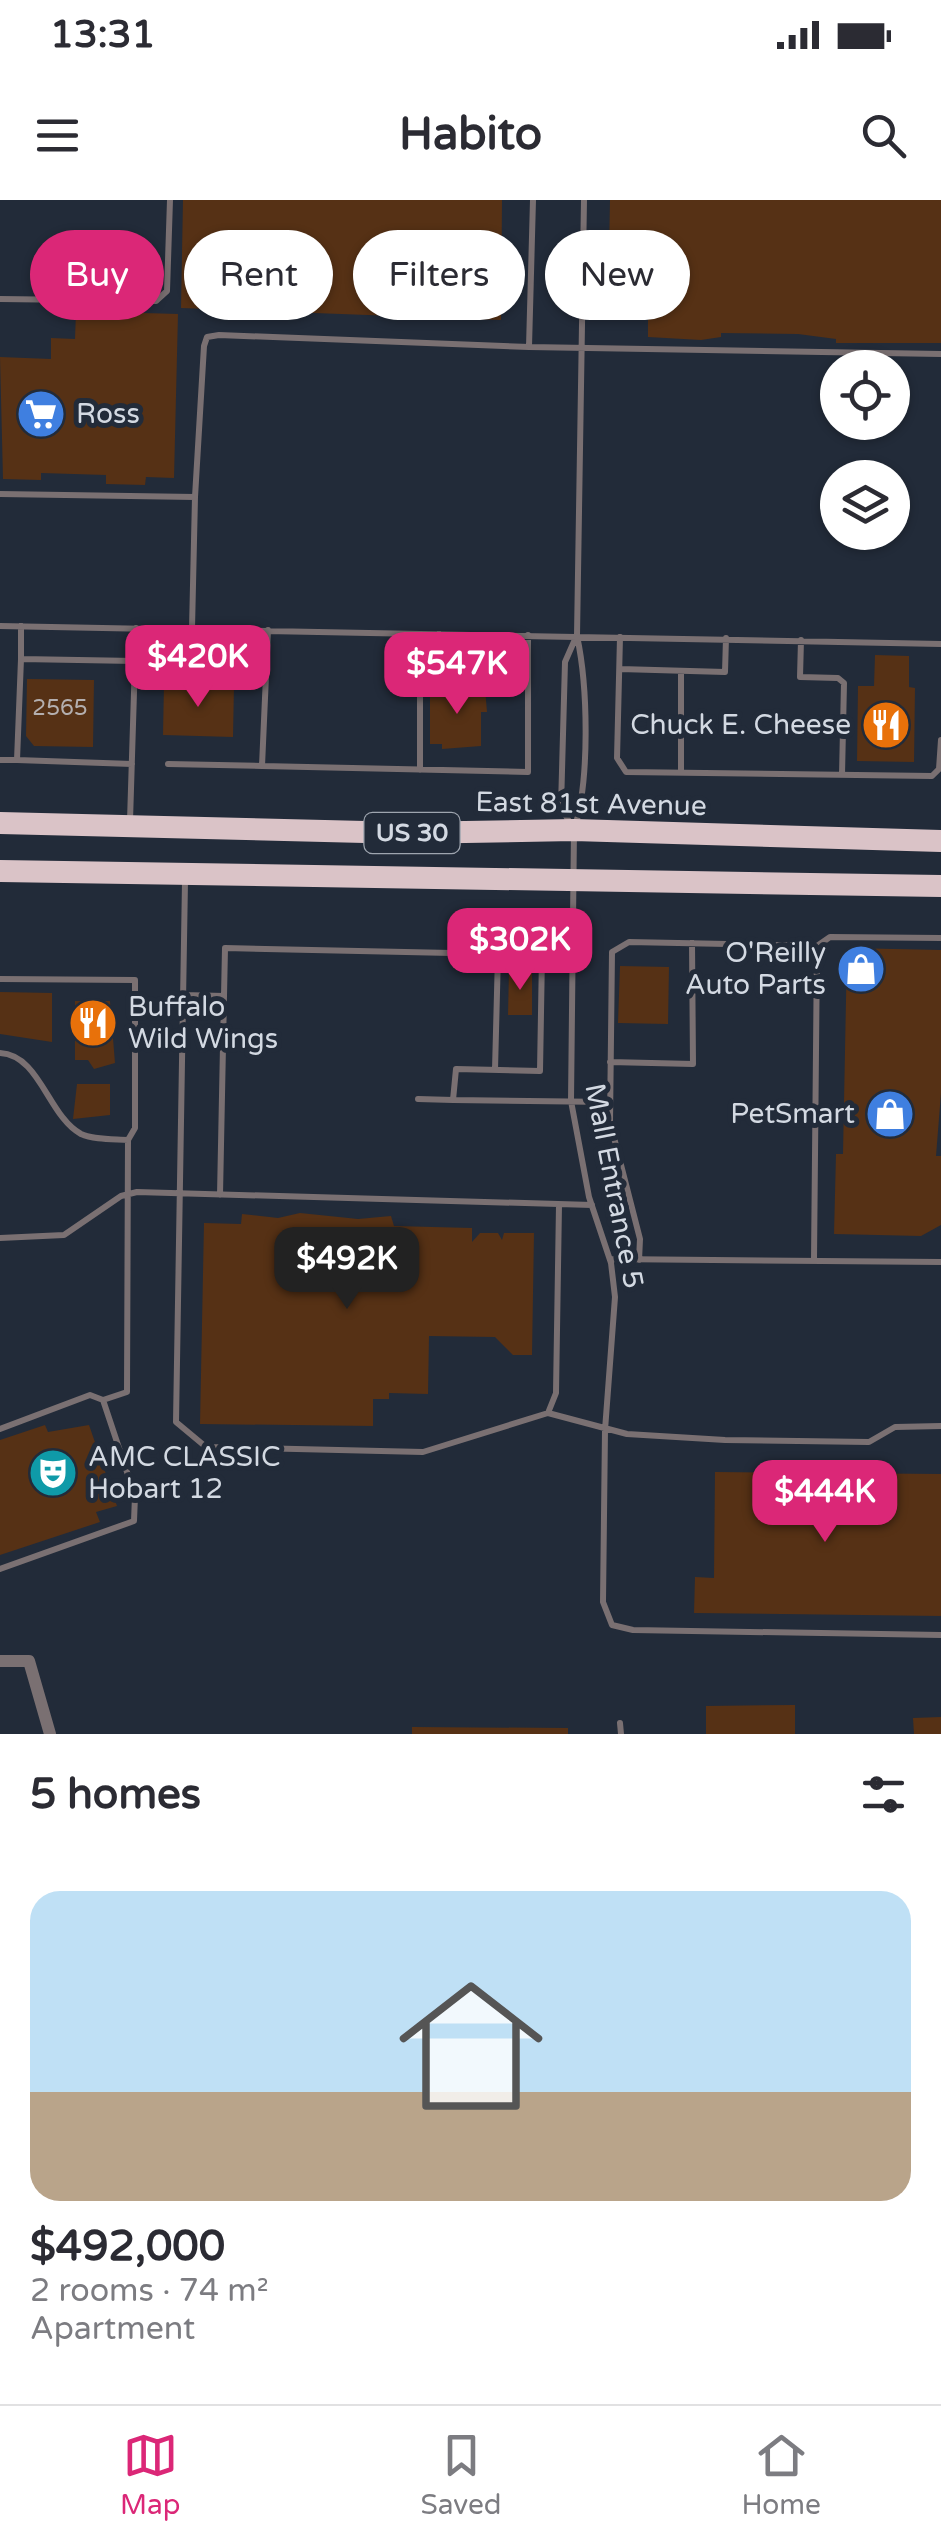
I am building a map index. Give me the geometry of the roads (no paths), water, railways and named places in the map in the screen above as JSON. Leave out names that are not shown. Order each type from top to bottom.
[{"type":"highway","name":"East 81st Avenue","points":[[0,823],[574,830],[941,841]]},
{"type":"highway","name":"US 30","points":[[0,872],[941,886]]},
{"type":"street","points":[[0,1661],[29,1661],[50,1734]]},
{"type":"lane","points":[[0,299],[156,301],[167,290],[170,200]]},
{"type":"lane","points":[[529,347],[533,200]]},
{"type":"lane","name":"Mall Entrance 5","points":[[584,200],[577,636],[582,662],[582,806],[574,830],[571,1102],[592,1206],[610,1259],[615,1297],[605,1430],[603,1602],[612,1625],[633,1630],[941,1635]]},
{"type":"lane","points":[[192,628],[207,338],[941,354]]},
{"type":"lane","points":[[0,494],[196,498]]},
{"type":"lane","points":[[0,626],[941,644]]},
{"type":"lane","points":[[17,760],[21,626]]},
{"type":"lane","points":[[130,827],[136,628]]},
{"type":"lane","points":[[262,766],[268,630]]},
{"type":"lane","points":[[439,634],[441,669]]},
{"type":"lane","points":[[168,764],[528,772],[528,635]]},
{"type":"lane","name":"Mall Entrance 5","points":[[574,830],[561,806],[566,662],[577,636]]},
{"type":"lane","points":[[620,637],[618,764],[626,772],[932,776],[939,769],[941,740]]},
{"type":"lane","points":[[620,669],[725,672],[726,638]]},
{"type":"lane","points":[[801,640],[800,678],[838,678],[844,683],[842,775]]},
{"type":"lane","points":[[21,659],[135,661]]},
{"type":"lane","points":[[420,770],[420,670],[528,670]]},
{"type":"lane","points":[[680,772],[681,671]]},
{"type":"lane","points":[[178,676],[266,677]]},
{"type":"lane","points":[[0,760],[132,764]]},
{"type":"lane","points":[[185,874],[176,1422],[206,1448],[423,1452],[548,1413],[605,1430],[725,1440],[868,1442],[895,1427],[941,1426]]},
{"type":"lane","points":[[640,1260],[634,1216],[613,1146],[609,960],[612,952],[629,942],[818,946],[830,936],[941,938]]},
{"type":"lane","points":[[610,1062],[693,1064],[692,943]]},
{"type":"lane","points":[[814,1260],[818,946]]},
{"type":"lane","points":[[220,1195],[225,948],[542,956],[540,1071],[456,1069],[453,1100]]},
{"type":"lane","points":[[495,1070],[498,954]]},
{"type":"lane","points":[[0,978],[135,980],[135,1128],[128,1140],[128,1392],[103,1400],[90,1395],[0,1429]]},
{"type":"lane","points":[[183,995],[224,996]]},
{"type":"lane","points":[[0,1053],[12,1054],[32,1072],[66,1124],[85,1136],[128,1140]]},
{"type":"lane","points":[[418,1099],[610,1102]]},
{"type":"lane","points":[[0,1238],[64,1235],[129,1194],[592,1206]]},
{"type":"lane","points":[[548,1413],[556,1393],[559,1204]]},
{"type":"lane","points":[[610,1259],[941,1262]]},
{"type":"lane","points":[[0,1569],[134,1520],[135,1496],[103,1400]]},
{"type":"lane","points":[[620,1723],[620,1734]]},
{"type":"place","name":"Ross","points":[[41,414]]},
{"type":"place","name":"Chuck E. Cheese","points":[[886,725]]},
{"type":"place","name":"O'Reilly Auto Parts","points":[[861,969]]},
{"type":"place","name":"Buffalo Wild Wings","points":[[93,1023]]},
{"type":"place","name":"PetSmart","points":[[890,1114]]},
{"type":"place","name":"AMC CLASSIC Hobart 12","points":[[53,1473]]}]
